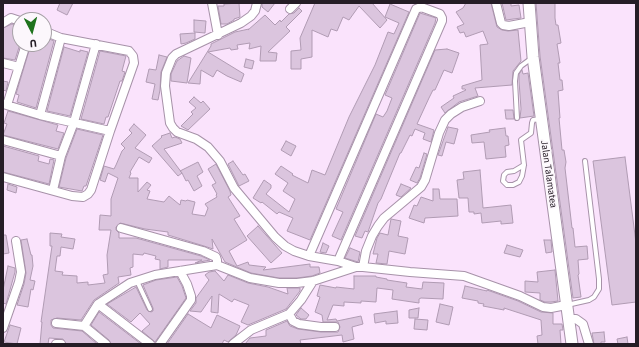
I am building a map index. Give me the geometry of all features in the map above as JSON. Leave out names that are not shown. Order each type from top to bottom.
[{"type":"street","points":[[212,3],[218,35]]},
{"type":"street","points":[[257,3],[255,11],[241,23],[176,54],[172,58],[166,73],[165,86],[170,123],[173,128],[177,132],[196,139],[208,147],[220,161],[234,188],[275,237],[285,246],[309,256],[338,261],[360,267],[464,276],[520,296],[543,308],[566,305]]},
{"type":"street","points":[[496,3],[501,23],[503,25],[509,26],[530,22]]},
{"type":"street","name":"Jalan Talamatea","points":[[529,3],[533,57],[572,344]]},
{"type":"street","points":[[309,256],[416,9],[421,7],[440,14],[442,21],[338,261]]},
{"type":"street","points":[[3,23],[12,18]]},
{"type":"street","points":[[3,177],[72,196],[83,197],[91,190],[110,130],[134,63],[134,59],[132,53],[129,51],[61,38],[52,34]]},
{"type":"street","points":[[40,115],[61,38]]},
{"type":"street","points":[[53,190],[61,156],[74,122],[96,44]]},
{"type":"street","points":[[24,52],[5,104],[40,115],[110,130]]},
{"type":"street","points":[[3,63],[19,68]]},
{"type":"street","points":[[360,267],[372,236],[384,218],[421,187],[425,180],[439,134],[445,120],[462,107],[480,101]]},
{"type":"street","points":[[3,140],[61,156]]},
{"type":"street","points":[[121,228],[216,256],[217,266]]},
{"type":"street","points":[[3,328],[21,272],[16,241]]},
{"type":"street","points":[[84,326],[98,304],[130,283],[155,275],[217,266],[250,278],[279,283],[297,283],[313,281],[360,267]]},
{"type":"street","points":[[160,344],[191,300],[187,284],[180,271]]},
{"type":"street","points":[[233,344],[251,330],[289,314],[301,300],[313,281]]},
{"type":"street","points":[[98,304],[150,344]]},
{"type":"street","points":[[289,314],[293,321],[299,324],[320,327],[335,326]]},
{"type":"street","points":[[568,319],[576,319],[580,321],[589,344]]},
{"type":"street","points":[[56,323],[84,326],[106,344]]},
{"type":"street","points":[[56,344],[61,344]]},
{"type":"lane","points":[[517,118],[516,73],[521,66],[533,57]]},
{"type":"lane","points":[[524,165],[514,171],[507,172],[504,175],[503,181],[507,185],[513,185],[519,182],[524,165],[521,140],[531,133],[533,120],[541,119]]},
{"type":"lane","points":[[566,305],[588,300],[594,297],[599,290],[585,161]]},
{"type":"lane","points":[[137,281],[150,309]]},
{"type":"building","points":[[60,3],[73,3],[67,15],[57,10]]},
{"type":"building","points":[[239,3],[240,17],[227,24],[221,24],[218,6]]},
{"type":"building","points":[[262,3],[275,3],[268,12],[262,7]]},
{"type":"building","points":[[315,3],[372,3],[387,20],[380,28],[359,6],[349,20],[343,17],[337,31],[331,29],[328,37],[312,30],[312,57],[301,59],[301,69],[291,69],[291,51],[301,50],[300,38]]},
{"type":"building","points":[[466,3],[491,3],[497,27],[508,31],[518,30],[521,61],[513,71],[512,85],[475,88],[478,96],[459,102],[445,113],[441,107],[454,98],[453,96],[466,90],[462,89],[462,86],[482,80],[480,45],[488,44],[483,31],[466,37],[464,32],[460,33],[457,27],[464,24],[456,12],[463,8]]},
{"type":"building","points":[[502,3],[511,3],[511,6],[519,5],[521,18],[506,20]]},
{"type":"building","points":[[536,3],[555,3],[556,25],[558,25],[561,43],[557,44],[560,63],[558,63],[563,90],[558,91],[559,118],[562,150],[564,150],[566,162],[565,168],[572,228],[575,247],[587,246],[588,259],[578,260],[578,275],[581,297],[573,298],[540,56]]},
{"type":"building","points":[[390,4],[409,12],[310,240],[287,231],[293,218],[279,212],[277,214],[262,202],[261,203],[253,198],[264,180],[271,185],[271,188],[266,194],[289,212],[295,199],[283,191],[288,183],[275,174],[281,166],[293,174],[292,175],[308,183],[312,170],[325,175],[349,117],[375,65],[388,32],[394,34],[399,23],[385,17]]},
{"type":"building","points":[[299,8],[302,11],[286,27],[290,31],[268,52],[277,53],[276,61],[260,61],[261,46],[249,49],[250,43],[237,45],[238,49],[231,50],[230,48],[208,52],[244,74],[241,82],[217,70],[213,77],[201,70],[200,84],[188,83],[211,44],[235,32],[249,29],[248,30],[265,15],[275,25]]},
{"type":"building","points":[[420,13],[436,18],[435,23],[341,240],[332,236],[343,212],[336,209],[376,114],[383,117],[387,111],[392,98],[385,95]]},
{"type":"building","points":[[194,20],[206,21],[205,33],[194,32]]},
{"type":"building","points":[[12,24],[12,52],[18,52],[15,60],[3,58],[3,28]]},
{"type":"building","points":[[195,33],[195,39],[181,44],[180,34]]},
{"type":"building","points":[[64,47],[80,52],[80,50],[88,52],[70,116],[47,111]]},
{"type":"building","points":[[447,49],[459,53],[452,73],[444,70],[417,124],[434,130],[431,142],[423,139],[425,133],[415,129],[412,136],[410,135],[400,153],[378,203],[368,232],[365,231],[362,238],[355,236],[435,50]]},
{"type":"building","points":[[100,51],[126,56],[122,71],[125,72],[122,81],[120,81],[108,117],[106,117],[104,124],[81,119]]},
{"type":"building","points":[[29,52],[51,52],[36,108],[17,102],[19,95],[16,94]]},
{"type":"building","points":[[159,55],[167,57],[161,72],[158,100],[152,99],[155,84],[146,82],[149,69],[156,70]]},
{"type":"building","points":[[184,56],[191,58],[187,83],[171,81],[171,74],[177,61]]},
{"type":"building","points":[[246,59],[254,61],[252,69],[244,67]]},
{"type":"building","points":[[522,70],[523,74],[528,73],[534,116],[520,118],[521,109],[519,74]]},
{"type":"building","points":[[3,81],[8,82],[6,91],[3,90]]},
{"type":"building","points":[[194,97],[201,103],[203,101],[210,109],[188,130],[181,126],[193,114],[191,112],[196,108],[189,102]]},
{"type":"building","points":[[505,110],[513,110],[514,119],[506,119]]},
{"type":"building","points":[[8,111],[58,125],[56,131],[64,133],[58,149],[3,135],[7,124],[4,123]]},
{"type":"building","points":[[134,124],[146,135],[135,148],[152,158],[149,163],[139,157],[130,172],[129,178],[138,178],[138,192],[147,182],[151,185],[147,190],[150,191],[147,199],[164,202],[169,196],[180,205],[181,200],[195,202],[192,214],[205,216],[208,208],[205,204],[217,197],[212,185],[216,183],[208,169],[216,164],[230,191],[231,195],[228,197],[240,216],[234,219],[247,240],[229,251],[237,266],[248,262],[249,265],[266,267],[263,270],[310,264],[310,267],[319,267],[320,273],[312,276],[297,278],[279,278],[251,273],[225,262],[212,239],[213,249],[168,235],[168,232],[145,229],[120,223],[116,227],[116,230],[119,233],[119,238],[136,238],[201,256],[210,260],[195,263],[202,260],[168,260],[168,267],[160,269],[160,260],[155,259],[156,256],[144,253],[143,255],[133,254],[133,267],[130,268],[131,275],[118,277],[119,283],[94,300],[81,320],[57,318],[51,320],[51,325],[53,328],[82,331],[97,344],[66,344],[63,339],[49,338],[48,344],[40,344],[41,322],[52,246],[50,246],[50,233],[62,234],[61,237],[75,239],[73,249],[61,247],[60,256],[57,256],[55,271],[63,272],[62,275],[77,276],[77,283],[88,282],[88,285],[105,283],[103,275],[108,274],[107,255],[111,230],[99,230],[100,215],[111,216],[111,199],[118,178],[108,173],[105,182],[100,180],[104,166],[114,169],[122,151],[125,148],[121,144],[132,133],[129,130]]},
{"type":"building","points":[[448,127],[458,129],[454,144],[446,142],[442,156],[438,155]]},
{"type":"building","points":[[505,128],[509,145],[505,146],[506,157],[486,159],[484,142],[472,143],[471,135],[490,132],[489,130]]},
{"type":"building","points":[[77,129],[103,135],[86,186],[84,186],[82,191],[59,187],[66,158]]},
{"type":"building","points":[[170,133],[172,138],[175,137],[180,139],[182,143],[164,149],[180,171],[198,162],[203,172],[197,176],[202,186],[194,191],[182,173],[178,176],[152,146],[162,137],[161,136]]},
{"type":"building","points":[[286,141],[296,146],[291,156],[281,150]]},
{"type":"building","points":[[3,146],[39,156],[38,161],[49,164],[50,159],[54,160],[49,184],[3,172]]},
{"type":"building","points":[[424,153],[427,154],[420,178],[417,183],[410,180],[416,167],[419,168]]},
{"type":"building","points":[[625,157],[636,243],[636,302],[612,305],[593,161]]},
{"type":"building","points":[[233,161],[243,175],[245,174],[249,181],[239,186],[228,164]]},
{"type":"building","points":[[480,170],[483,208],[511,205],[513,223],[501,224],[501,221],[482,223],[481,213],[474,214],[474,212],[469,212],[468,198],[459,198],[457,180],[464,179],[463,172]]},
{"type":"building","points":[[8,184],[17,187],[16,193],[7,190]]},
{"type":"building","points":[[401,184],[411,188],[401,197],[396,195]]},
{"type":"building","points":[[433,189],[439,189],[440,199],[457,199],[458,216],[425,218],[424,223],[409,218],[414,205],[417,206],[421,197],[433,201]]},
{"type":"building","points":[[391,219],[401,221],[398,236],[408,238],[405,254],[389,251],[387,264],[376,263],[378,254],[373,254],[377,238],[380,233],[388,235]]},
{"type":"building","points":[[258,226],[282,253],[271,263],[247,236]]},
{"type":"building","points":[[3,235],[6,235],[9,253],[3,254]]},
{"type":"building","points":[[27,239],[32,255],[33,266],[30,280],[35,281],[33,290],[31,289],[28,307],[17,305],[26,273],[21,240]]},
{"type":"building","points":[[544,240],[551,240],[552,252],[546,253]]},
{"type":"building","points":[[323,243],[329,246],[326,253],[320,252]]},
{"type":"building","points":[[507,245],[523,250],[520,257],[504,253]]},
{"type":"building","points":[[350,248],[360,252],[358,262],[345,258]]},
{"type":"building","points":[[8,266],[15,268],[15,272],[6,304],[3,303],[3,290]]},
{"type":"building","points":[[555,270],[558,301],[545,302],[540,300],[540,293],[525,292],[525,281],[538,282],[537,272]]},
{"type":"building","points":[[215,271],[224,281],[228,275],[248,283],[268,287],[288,294],[287,288],[300,288],[300,291],[286,309],[248,325],[241,322],[249,305],[234,299],[232,302],[219,294],[218,313],[211,312],[212,296],[201,312],[190,311],[196,303],[196,298],[209,280],[205,275],[209,272]]},
{"type":"building","points":[[354,276],[376,276],[387,280],[407,283],[406,287],[422,289],[423,282],[444,283],[443,299],[421,298],[419,299],[419,303],[392,299],[393,290],[377,288],[376,302],[344,302],[344,306],[333,305],[327,320],[336,319],[337,321],[361,316],[363,324],[352,327],[354,339],[343,342],[342,335],[300,340],[301,344],[245,344],[250,338],[266,336],[266,330],[287,321],[290,326],[298,329],[321,332],[338,332],[340,327],[338,322],[323,322],[322,315],[315,312],[320,297],[317,296],[320,285],[354,289]]},
{"type":"building","points":[[177,277],[186,298],[155,342],[142,331],[150,324],[140,313],[131,322],[107,304],[136,287],[147,310],[151,312],[153,311],[153,308],[143,285],[156,280]]},
{"type":"building","points":[[465,286],[487,290],[518,301],[541,312],[553,313],[553,324],[562,324],[563,330],[560,330],[561,344],[538,344],[537,336],[542,335],[541,320],[504,308],[504,310],[483,306],[484,304],[478,303],[478,301],[462,298]]},
{"type":"building","points":[[440,304],[453,307],[449,325],[436,322]]},
{"type":"building","points":[[301,308],[309,315],[306,319],[301,319],[296,315]]},
{"type":"building","points":[[419,308],[418,318],[409,318],[409,310]]},
{"type":"building","points":[[397,311],[398,323],[386,324],[386,321],[375,323],[374,314]]},
{"type":"building","points":[[99,312],[141,344],[111,344],[109,340],[91,325]]},
{"type":"building","points":[[188,314],[211,328],[217,315],[240,326],[236,335],[228,342],[224,340],[222,344],[167,344]]},
{"type":"building","points":[[415,319],[428,320],[427,330],[414,329]]},
{"type":"building","points":[[10,325],[21,328],[17,344],[4,342]]},
{"type":"building","points":[[604,332],[605,342],[601,342],[601,344],[594,344],[592,333]]},
{"type":"building","points":[[627,337],[628,344],[618,344],[617,339]]}]
